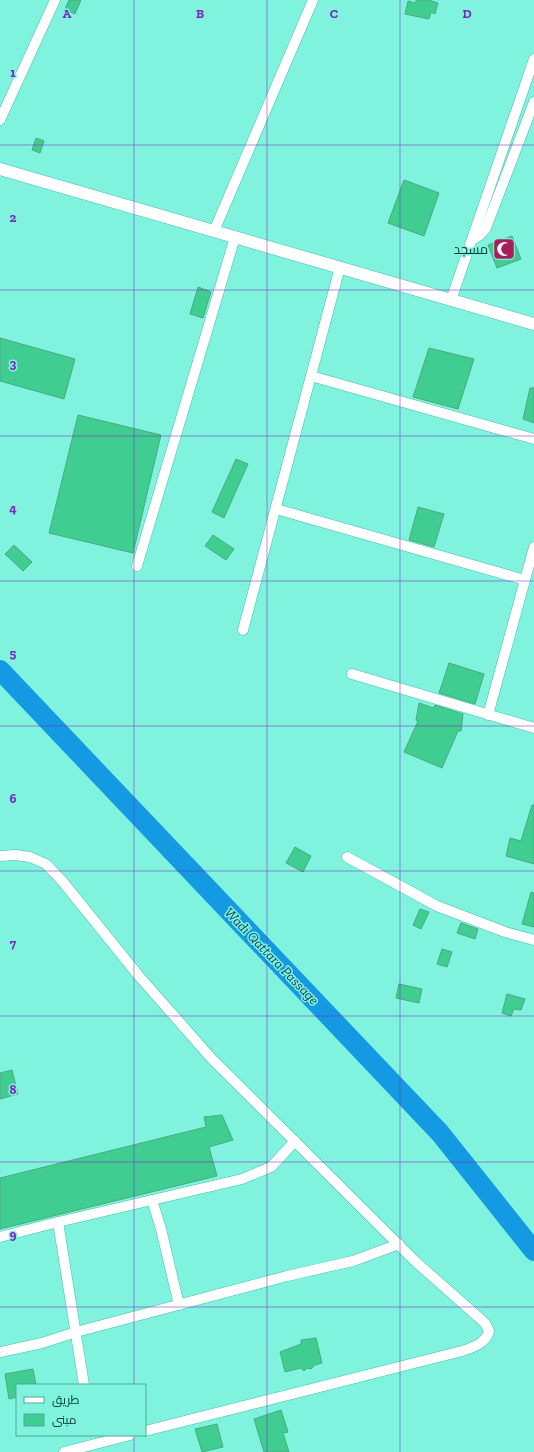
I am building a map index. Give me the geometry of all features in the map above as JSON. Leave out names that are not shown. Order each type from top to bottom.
[{"type":"street","points":[[0,120],[55,0]]},
{"type":"street","points":[[214,231],[313,0]]},
{"type":"street","points":[[451,300],[534,59]]},
{"type":"street","points":[[472,240],[480,235],[486,228],[534,102]]},
{"type":"street","points":[[0,169],[534,324]]},
{"type":"street","points":[[137,566],[234,237]]},
{"type":"street","points":[[243,630],[340,267]]},
{"type":"street","points":[[311,376],[534,439]]},
{"type":"street","points":[[276,509],[525,580]]},
{"type":"street","points":[[488,715],[534,547]]},
{"type":"street","points":[[352,674],[534,728]]},
{"type":"street","points":[[0,856],[30,856],[46,864],[63,882],[138,975],[212,1059],[416,1262],[485,1323],[489,1331],[488,1337],[477,1345],[462,1350],[146,1431]]},
{"type":"street","points":[[347,857],[437,906],[497,929],[534,940]]},
{"type":"street","points":[[0,1237],[242,1179],[270,1167],[295,1141]]},
{"type":"street","points":[[152,1200],[161,1229],[179,1305]]},
{"type":"street","points":[[58,1222],[84,1384]]},
{"type":"street","points":[[0,1352],[42,1343],[76,1332],[287,1276],[353,1261],[399,1244]]},
{"type":"street","points":[[64,1452],[92,1440],[122,1436]]},
{"type":"building","points":[[69,0],[81,0],[75,14],[65,9]]},
{"type":"building","points":[[416,0],[428,0],[438,3],[435,14],[431,12],[429,19],[405,14],[408,1],[416,3]]},
{"type":"building","points":[[36,138],[44,141],[40,153],[32,150]]},
{"type":"building","points":[[404,180],[439,193],[424,236],[388,223]]},
{"type":"building","points":[[512,236],[521,259],[497,268],[488,245]]},
{"type":"building","points":[[198,287],[211,292],[203,318],[190,314]]},
{"type":"building","points":[[0,338],[75,359],[64,399],[0,381]]},
{"type":"building","points":[[429,348],[474,359],[458,409],[413,397]]},
{"type":"building","points":[[530,388],[534,388],[534,423],[523,419]]},
{"type":"building","points":[[78,415],[161,435],[133,553],[49,533]]},
{"type":"building","points":[[236,459],[248,464],[224,518],[212,512]]},
{"type":"building","points":[[418,507],[444,514],[434,547],[409,540]]},
{"type":"building","points":[[213,535],[234,549],[226,560],[205,546]]},
{"type":"building","points":[[14,545],[32,562],[23,571],[5,554]]},
{"type":"building","points":[[449,663],[484,674],[475,704],[439,693]]},
{"type":"building","points":[[419,703],[434,708],[435,705],[463,714],[461,731],[458,731],[442,768],[404,752],[418,721],[416,720]]},
{"type":"building","points":[[532,805],[534,805],[534,864],[506,856],[510,838],[521,841]]},
{"type":"building","points":[[295,847],[311,856],[303,872],[286,863]]},
{"type":"building","points":[[531,892],[534,893],[534,927],[522,924]]},
{"type":"building","points":[[420,909],[429,912],[421,929],[413,925]]},
{"type":"building","points":[[461,923],[478,929],[475,939],[457,933]]},
{"type":"building","points":[[442,949],[452,952],[447,967],[437,964]]},
{"type":"building","points":[[399,984],[422,989],[419,1003],[396,998]]},
{"type":"building","points":[[507,994],[525,999],[521,1010],[514,1009],[511,1016],[502,1013]]},
{"type":"building","points":[[12,1070],[18,1094],[0,1099],[0,1073]]},
{"type":"building","points":[[222,1115],[233,1140],[209,1147],[217,1176],[0,1229],[0,1178],[206,1127],[204,1117]]},
{"type":"building","points":[[316,1338],[322,1363],[315,1365],[311,1369],[307,1368],[304,1371],[301,1368],[285,1372],[280,1352],[301,1344],[301,1340]]},
{"type":"building","points":[[33,1369],[36,1384],[16,1384],[16,1397],[9,1399],[5,1374]]},
{"type":"building","points":[[281,1410],[288,1432],[283,1433],[289,1452],[264,1452],[254,1419]]},
{"type":"building","points":[[217,1424],[223,1447],[202,1452],[195,1429]]},
{"type":"waterway","name":"Wadi Qattara Passage","points":[[0,670],[440,1133],[534,1251]]},
{"type":"place","name":"مسجد","points":[[504,249]]}]
